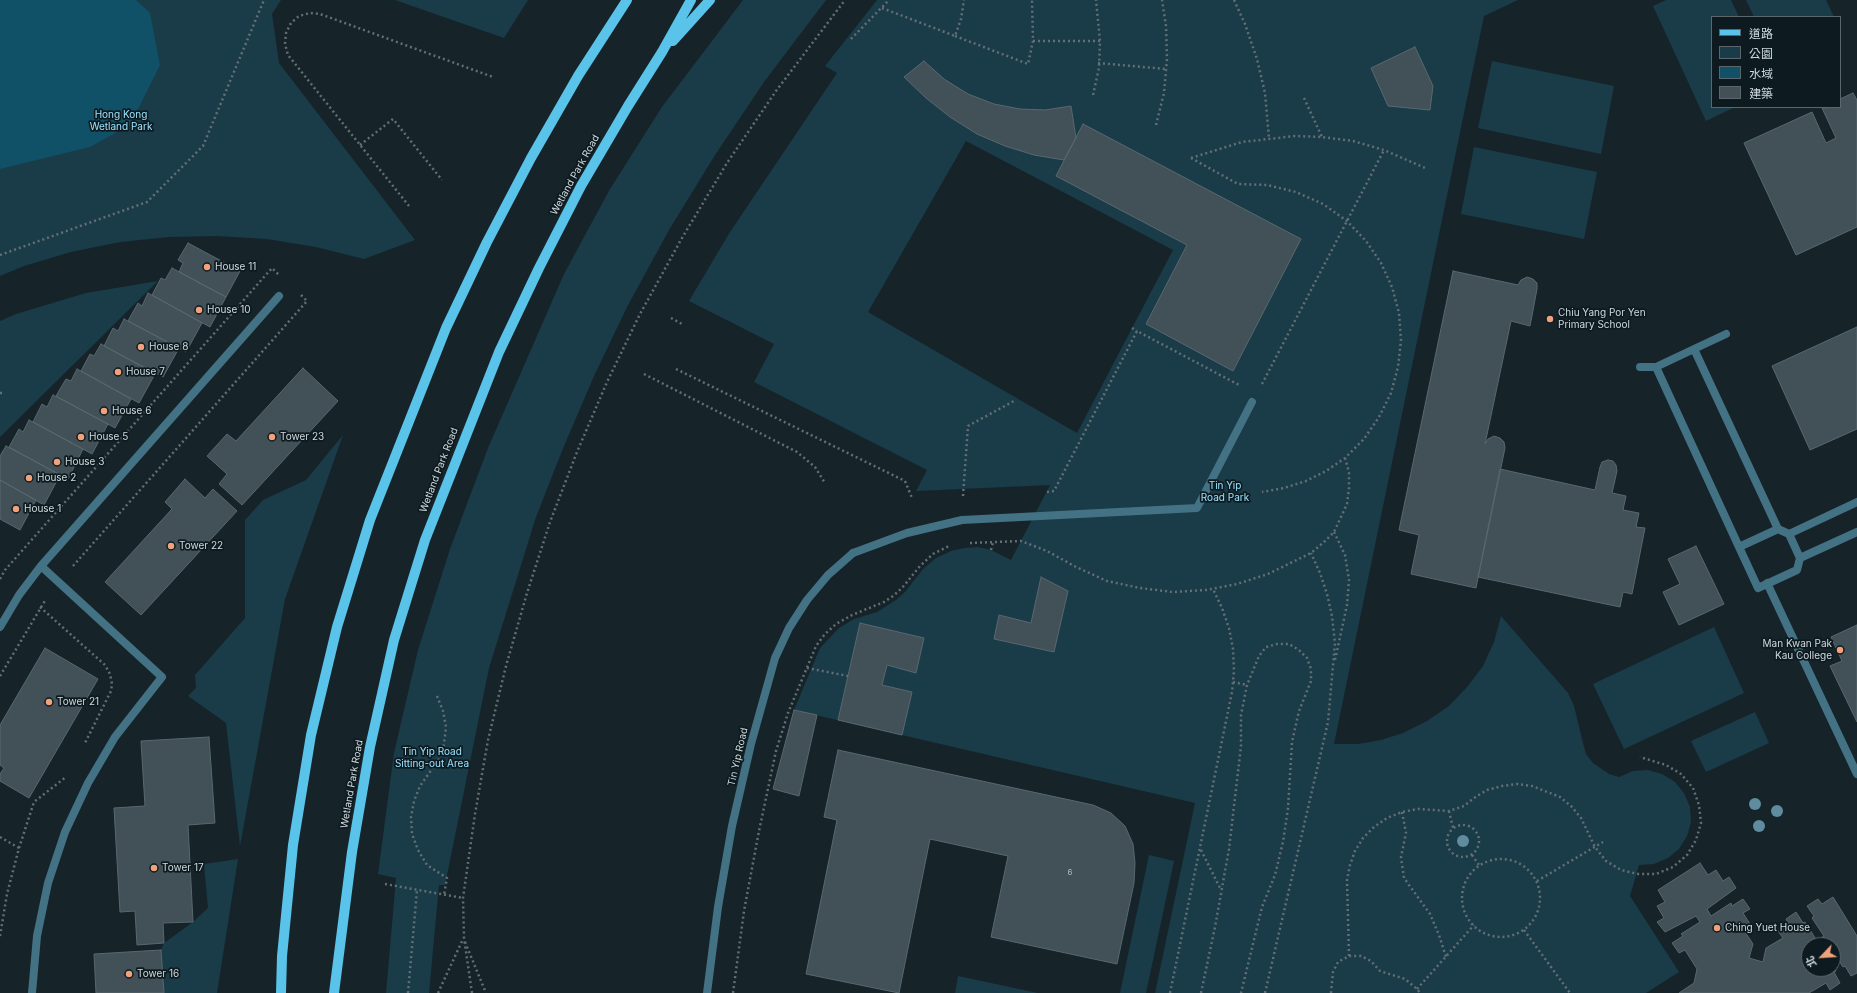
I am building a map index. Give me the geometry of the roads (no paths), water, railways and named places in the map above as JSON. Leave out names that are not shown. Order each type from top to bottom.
[{"type":"main road","points":[[281,993],[282,956],[293,845],[311,735],[337,627],[370,520],[446,328],[487,242],[539,144],[578,76],[627,0]]},
{"type":"main road","name":"Wetland Park Road","points":[[334,993],[352,852],[370,747],[394,640],[425,540],[499,352],[539,268],[581,186],[662,52],[691,0]]},
{"type":"main road","points":[[662,52],[710,0]]},
{"type":"street","points":[[0,627],[19,595],[41,566],[279,296]]},
{"type":"street","points":[[1640,367],[1656,367],[1726,334]]},
{"type":"street","points":[[1656,367],[1758,588],[1768,584],[1797,570],[1800,558],[1789,534],[1778,529],[1694,349]]},
{"type":"street","name":"Tin Yip Road","points":[[707,993],[718,907],[732,826],[751,744],[775,658],[789,628],[807,600],[828,575],[853,553],[907,533],[962,520],[1197,508],[1252,402]]},
{"type":"street","points":[[1789,534],[1857,502]]},
{"type":"street","points":[[1739,547],[1778,529]]},
{"type":"street","points":[[1800,558],[1857,532]]},
{"type":"street","points":[[32,993],[37,936],[46,891],[65,832],[88,783],[115,737],[162,677],[41,566]]},
{"type":"street","points":[[1768,584],[1857,774]]},
{"type":"water","points":[[0,0],[136,0],[150,13],[160,65],[130,125],[90,147],[0,169]]},
{"type":"place","name":"House 11","points":[[207,267]]},
{"type":"place","name":"House 10","points":[[199,310]]},
{"type":"place","name":"Chiu Yang Por Yen Primary School","points":[[1550,319]]},
{"type":"place","name":"House 8","points":[[141,347]]},
{"type":"place","name":"House 7","points":[[118,372]]},
{"type":"place","name":"House 6","points":[[104,411]]},
{"type":"place","name":"House 5","points":[[81,437]]},
{"type":"place","name":"Tower 23","points":[[272,437]]},
{"type":"place","name":"House 3","points":[[57,462]]},
{"type":"place","name":"House 2","points":[[29,478]]},
{"type":"place","name":"House 1","points":[[16,509]]},
{"type":"place","name":"Tower 22","points":[[171,546]]},
{"type":"place","name":"Man Kwan Pak Kau College","points":[[1840,650]]},
{"type":"place","name":"Tower 21","points":[[49,702]]},
{"type":"place","name":"Tower 17","points":[[154,868]]},
{"type":"place","name":"Ching Yuet House","points":[[1717,928]]},
{"type":"place","name":"Tower 16","points":[[129,974]]},
{"type":"park label","name":"Hong Kong Wetland Park","points":[[121,120]]},
{"type":"park label","name":"Tin Yip Road Park","points":[[1225,492]]},
{"type":"park label","name":"Tin Yip Road Sitting-out Area","points":[[432,758]]}]
